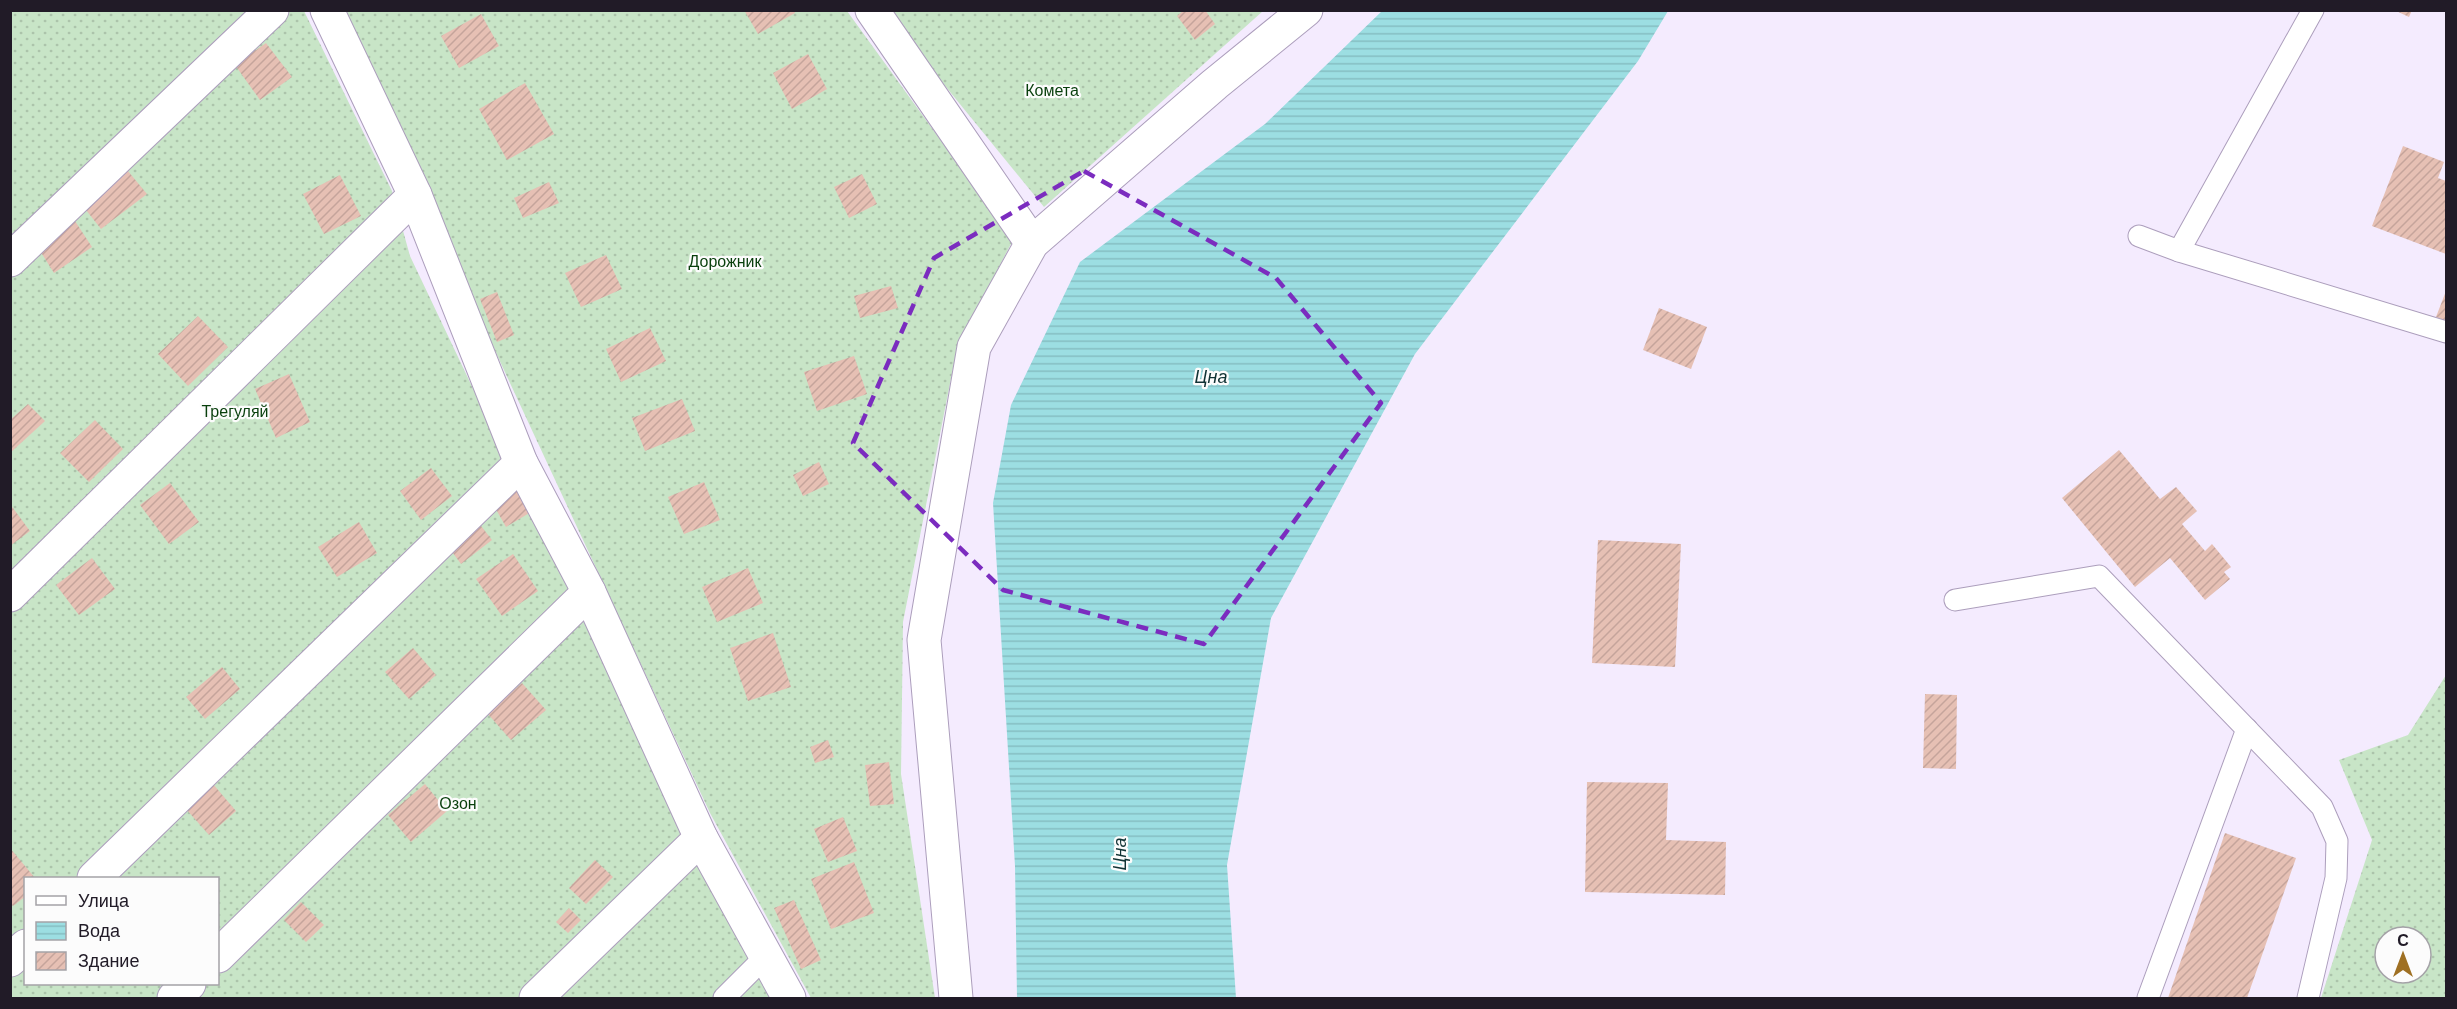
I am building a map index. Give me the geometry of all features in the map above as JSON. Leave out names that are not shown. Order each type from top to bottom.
[{"type":"street","points":[[10,260],[272,10]]},
{"type":"street","points":[[327,10],[415,195],[521,463],[589,592],[701,838],[789,999]]},
{"type":"street","points":[[872,10],[1032,243]]},
{"type":"street","points":[[956,999],[924,640],[974,347],[1032,243],[1215,84],[1306,10]]},
{"type":"street","points":[[10,595],[415,195]]},
{"type":"street","points":[[96,877],[521,463]]},
{"type":"street","points":[[219,955],[589,592]]},
{"type":"street","points":[[536,999],[701,838]]},
{"type":"street","points":[[10,960],[24,948]]},
{"type":"street","points":[[174,999],[188,985]]},
{"type":"lane","points":[[2179,252],[2313,10]]},
{"type":"lane","points":[[2139,236],[2179,252],[2446,333]]},
{"type":"lane","points":[[1955,600],[2099,576],[2322,807],[2337,841],[2336,878],[2308,999]]},
{"type":"lane","points":[[2148,999],[2247,729]]},
{"type":"lane","points":[[724,999],[766,956]]},
{"type":"highlighted area","points":[[1084,171],[1276,278],[1381,403],[1204,644],[1003,590],[853,443],[934,258]]},
{"type":"green space","name":"Трегуляй","points":[[11,11],[304,11],[392,191],[410,256],[507,460],[81,877],[24,877],[24,932],[11,946]]},
{"type":"green space","name":"Дорожник","points":[[337,11],[847,11],[1013,240],[957,348],[903,622],[901,774],[935,998],[811,998],[710,813]]},
{"type":"green space","name":"Комета","points":[[884,11],[1263,11],[1044,207]]},
{"type":"green space","name":"Озон","points":[[520,481],[751,962],[715,998],[11,998],[10,966],[24,952],[24,985],[219,985],[219,877],[102,877]]},
{"type":"green space","points":[[2446,675],[2446,998],[2321,998],[2372,840],[2339,760],[2408,735]]},
{"type":"green space","points":[[759,975],[774,998],[735,998]]},
{"type":"water","name":"Цна","points":[[1382,11],[1668,11],[1638,61],[1415,354],[1271,618],[1227,865],[1236,998],[1017,998],[1015,866],[993,503],[1011,405],[1080,262],[1265,124]]},
{"type":"building","points":[[744,10],[794,10],[795,13],[758,34]]},
{"type":"building","points":[[1184,10],[1205,10],[1215,24],[1195,40],[1177,16]]},
{"type":"building","points":[[2394,10],[2412,10],[2409,17]]},
{"type":"building","points":[[481,14],[499,46],[459,68],[441,36]]},
{"type":"building","points":[[266,43],[292,77],[260,100],[235,65]]},
{"type":"building","points":[[808,54],[827,89],[792,109],[773,73]]},
{"type":"building","points":[[525,83],[554,134],[507,160],[479,109]]},
{"type":"building","points":[[2403,146],[2444,162],[2438,178],[2446,181],[2446,254],[2372,226]]},
{"type":"building","points":[[123,165],[147,194],[101,229],[78,200]]},
{"type":"building","points":[[862,174],[877,204],[849,218],[834,187]]},
{"type":"building","points":[[340,175],[361,216],[324,234],[303,194]]},
{"type":"building","points":[[549,182],[559,203],[523,218],[514,198]]},
{"type":"building","points":[[75,221],[92,247],[54,273],[37,246]]},
{"type":"building","points":[[606,255],[622,289],[581,307],[565,273]]},
{"type":"building","points":[[891,286],[898,308],[860,318],[854,296]]},
{"type":"building","points":[[2446,291],[2446,321],[2436,317]]},
{"type":"building","points":[[497,292],[514,335],[497,342],[480,299]]},
{"type":"building","points":[[1659,308],[1707,327],[1691,369],[1643,350]]},
{"type":"building","points":[[198,316],[228,347],[188,386],[158,354]]},
{"type":"building","points":[[650,328],[666,361],[621,382],[606,349]]},
{"type":"building","points":[[854,356],[867,394],[817,411],[804,372]]},
{"type":"building","points":[[289,374],[310,422],[276,438],[255,389]]},
{"type":"building","points":[[682,399],[695,431],[645,451],[632,418]]},
{"type":"building","points":[[28,404],[45,421],[10,453],[10,420]]},
{"type":"building","points":[[95,420],[123,449],[89,482],[60,453]]},
{"type":"building","points":[[2119,450],[2160,499],[2176,487],[2197,511],[2182,524],[2205,551],[2212,544],[2231,567],[2224,572],[2230,579],[2205,600],[2170,558],[2135,587],[2062,498]]},
{"type":"building","points":[[819,462],[829,484],[803,496],[793,475]]},
{"type":"building","points":[[431,468],[452,496],[421,520],[400,491]]},
{"type":"building","points":[[704,482],[720,520],[684,534],[668,497]]},
{"type":"building","points":[[170,483],[199,522],[169,544],[140,505]]},
{"type":"building","points":[[518,489],[531,512],[506,527],[493,504]]},
{"type":"building","points":[[10,504],[30,531],[10,546]]},
{"type":"building","points":[[359,522],[377,553],[337,577],[318,547]]},
{"type":"building","points":[[478,522],[492,540],[461,564],[447,545]]},
{"type":"building","points":[[1598,540],[1681,544],[1675,667],[1592,663]]},
{"type":"building","points":[[513,554],[538,591],[502,616],[476,579]]},
{"type":"building","points":[[92,558],[115,589],[79,615],[56,585]]},
{"type":"building","points":[[748,568],[763,603],[717,622],[702,587]]},
{"type":"building","points":[[773,633],[791,687],[748,701],[730,648]]},
{"type":"building","points":[[413,648],[436,675],[409,699],[385,672]]},
{"type":"building","points":[[222,667],[240,689],[205,719],[186,697]]},
{"type":"building","points":[[522,683],[546,710],[511,740],[487,713]]},
{"type":"building","points":[[1925,694],[1957,695],[1956,769],[1923,768]]},
{"type":"building","points":[[828,740],[834,757],[815,763],[810,747]]},
{"type":"building","points":[[889,762],[894,804],[870,806],[865,765]]},
{"type":"building","points":[[1587,782],[1668,783],[1666,840],[1726,842],[1725,895],[1585,892]]},
{"type":"building","points":[[213,784],[236,811],[209,835],[186,809]]},
{"type":"building","points":[[425,784],[447,811],[411,842],[388,815]]},
{"type":"building","points":[[843,817],[857,851],[828,862],[814,829]]},
{"type":"building","points":[[2225,833],[2296,858],[2247,998],[2168,998]]},
{"type":"building","points":[[10,848],[34,877],[24,877],[24,898],[13,906],[10,903]]},
{"type":"building","points":[[595,860],[613,877],[586,904],[569,888]]},
{"type":"building","points":[[854,862],[874,913],[831,929],[811,879]]},
{"type":"building","points":[[794,900],[821,960],[801,969],[774,908]]},
{"type":"building","points":[[301,902],[324,925],[306,942],[284,920]]},
{"type":"building","points":[[569,908],[581,920],[568,933],[556,922]]}]
